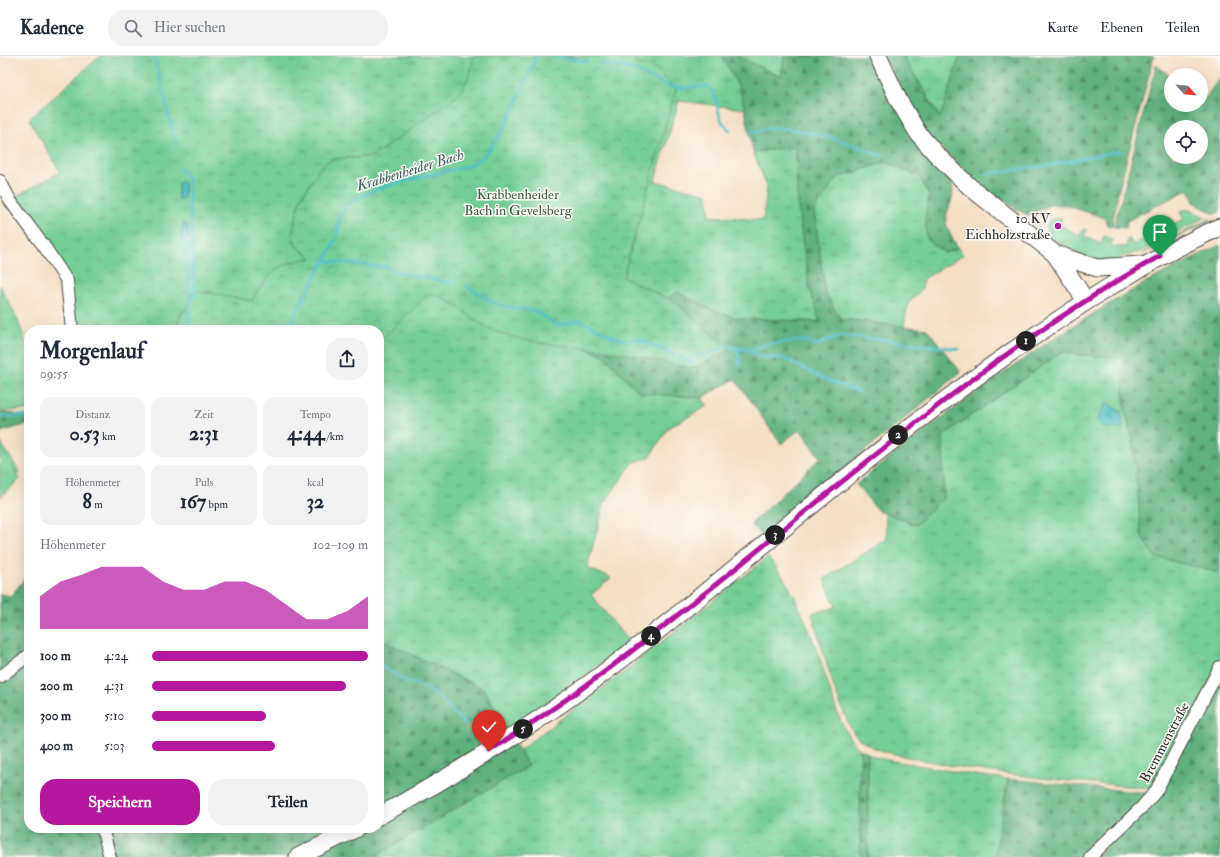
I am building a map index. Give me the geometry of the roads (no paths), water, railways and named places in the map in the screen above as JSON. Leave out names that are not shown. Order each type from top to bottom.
[{"type":"main road","points":[[878,56],[899,101],[918,133],[935,153],[970,187],[1056,254],[1097,268],[1147,264]]},
{"type":"main road","points":[[384,813],[429,788],[489,751],[579,691],[631,652],[954,392],[1086,301],[1147,264],[1220,227]]},
{"type":"main road","points":[[1056,254],[1086,301]]},
{"type":"main road","points":[[298,857],[347,833]]},
{"type":"street","points":[[0,181],[10,202],[46,249],[67,281],[71,325]]},
{"type":"street","points":[[0,677],[24,659]]},
{"type":"street","name":"Bremmenstraße","points":[[1090,857],[1142,807],[1156,791],[1220,668]]},
{"type":"street","points":[[103,833],[110,857]]},
{"type":"water","points":[[181,181],[184,182],[184,198],[180,200],[178,198],[178,184]]},
{"type":"water","points":[[183,223],[187,225],[188,239],[185,241],[181,240]]},
{"type":"water","points":[[1108,404],[1121,412],[1123,428],[1105,427],[1097,421],[1105,405]]},
{"type":"waterway","points":[[154,56],[176,144]]},
{"type":"waterway","name":"Krabbenheider Bach","points":[[289,325],[337,238],[339,219],[344,209],[351,202],[375,190],[463,167],[480,159],[489,151],[505,126],[536,56]]},
{"type":"waterway","points":[[552,56],[588,62]]},
{"type":"waterway","points":[[601,63],[632,69],[668,86],[681,88],[708,86],[715,96],[721,120],[730,130]]},
{"type":"waterway","points":[[751,133],[772,128],[800,131],[842,141],[882,156]]},
{"type":"waterway","points":[[984,174],[1044,166],[1120,151]]},
{"type":"waterway","points":[[179,169],[188,179],[195,297],[189,296],[189,325]]},
{"type":"waterway","points":[[185,241],[189,296]]},
{"type":"waterway","points":[[326,261],[386,267],[397,272],[455,284]]},
{"type":"waterway","points":[[467,286],[486,299],[502,306],[534,311],[558,325],[564,325],[574,321],[587,323],[615,337],[630,340],[638,339],[691,362],[694,356],[705,355],[726,346],[750,350],[767,344],[796,341],[806,341],[816,345],[840,335],[959,349]]},
{"type":"waterway","points":[[734,348],[737,351],[741,366]]},
{"type":"waterway","points":[[750,350],[758,357],[782,358],[827,380],[860,392]]},
{"type":"waterway","name":"Krabbenheider Bach","points":[[0,416],[24,416]]},
{"type":"waterway","points":[[384,667],[406,682],[414,683],[439,696],[464,724]]},
{"type":"place","name":"10 KV Eichholzstraße","points":[[1058,226]]},
{"type":"park label","name":"Krabbenheider Bach in Gevelsberg","points":[[518,202]]}]
